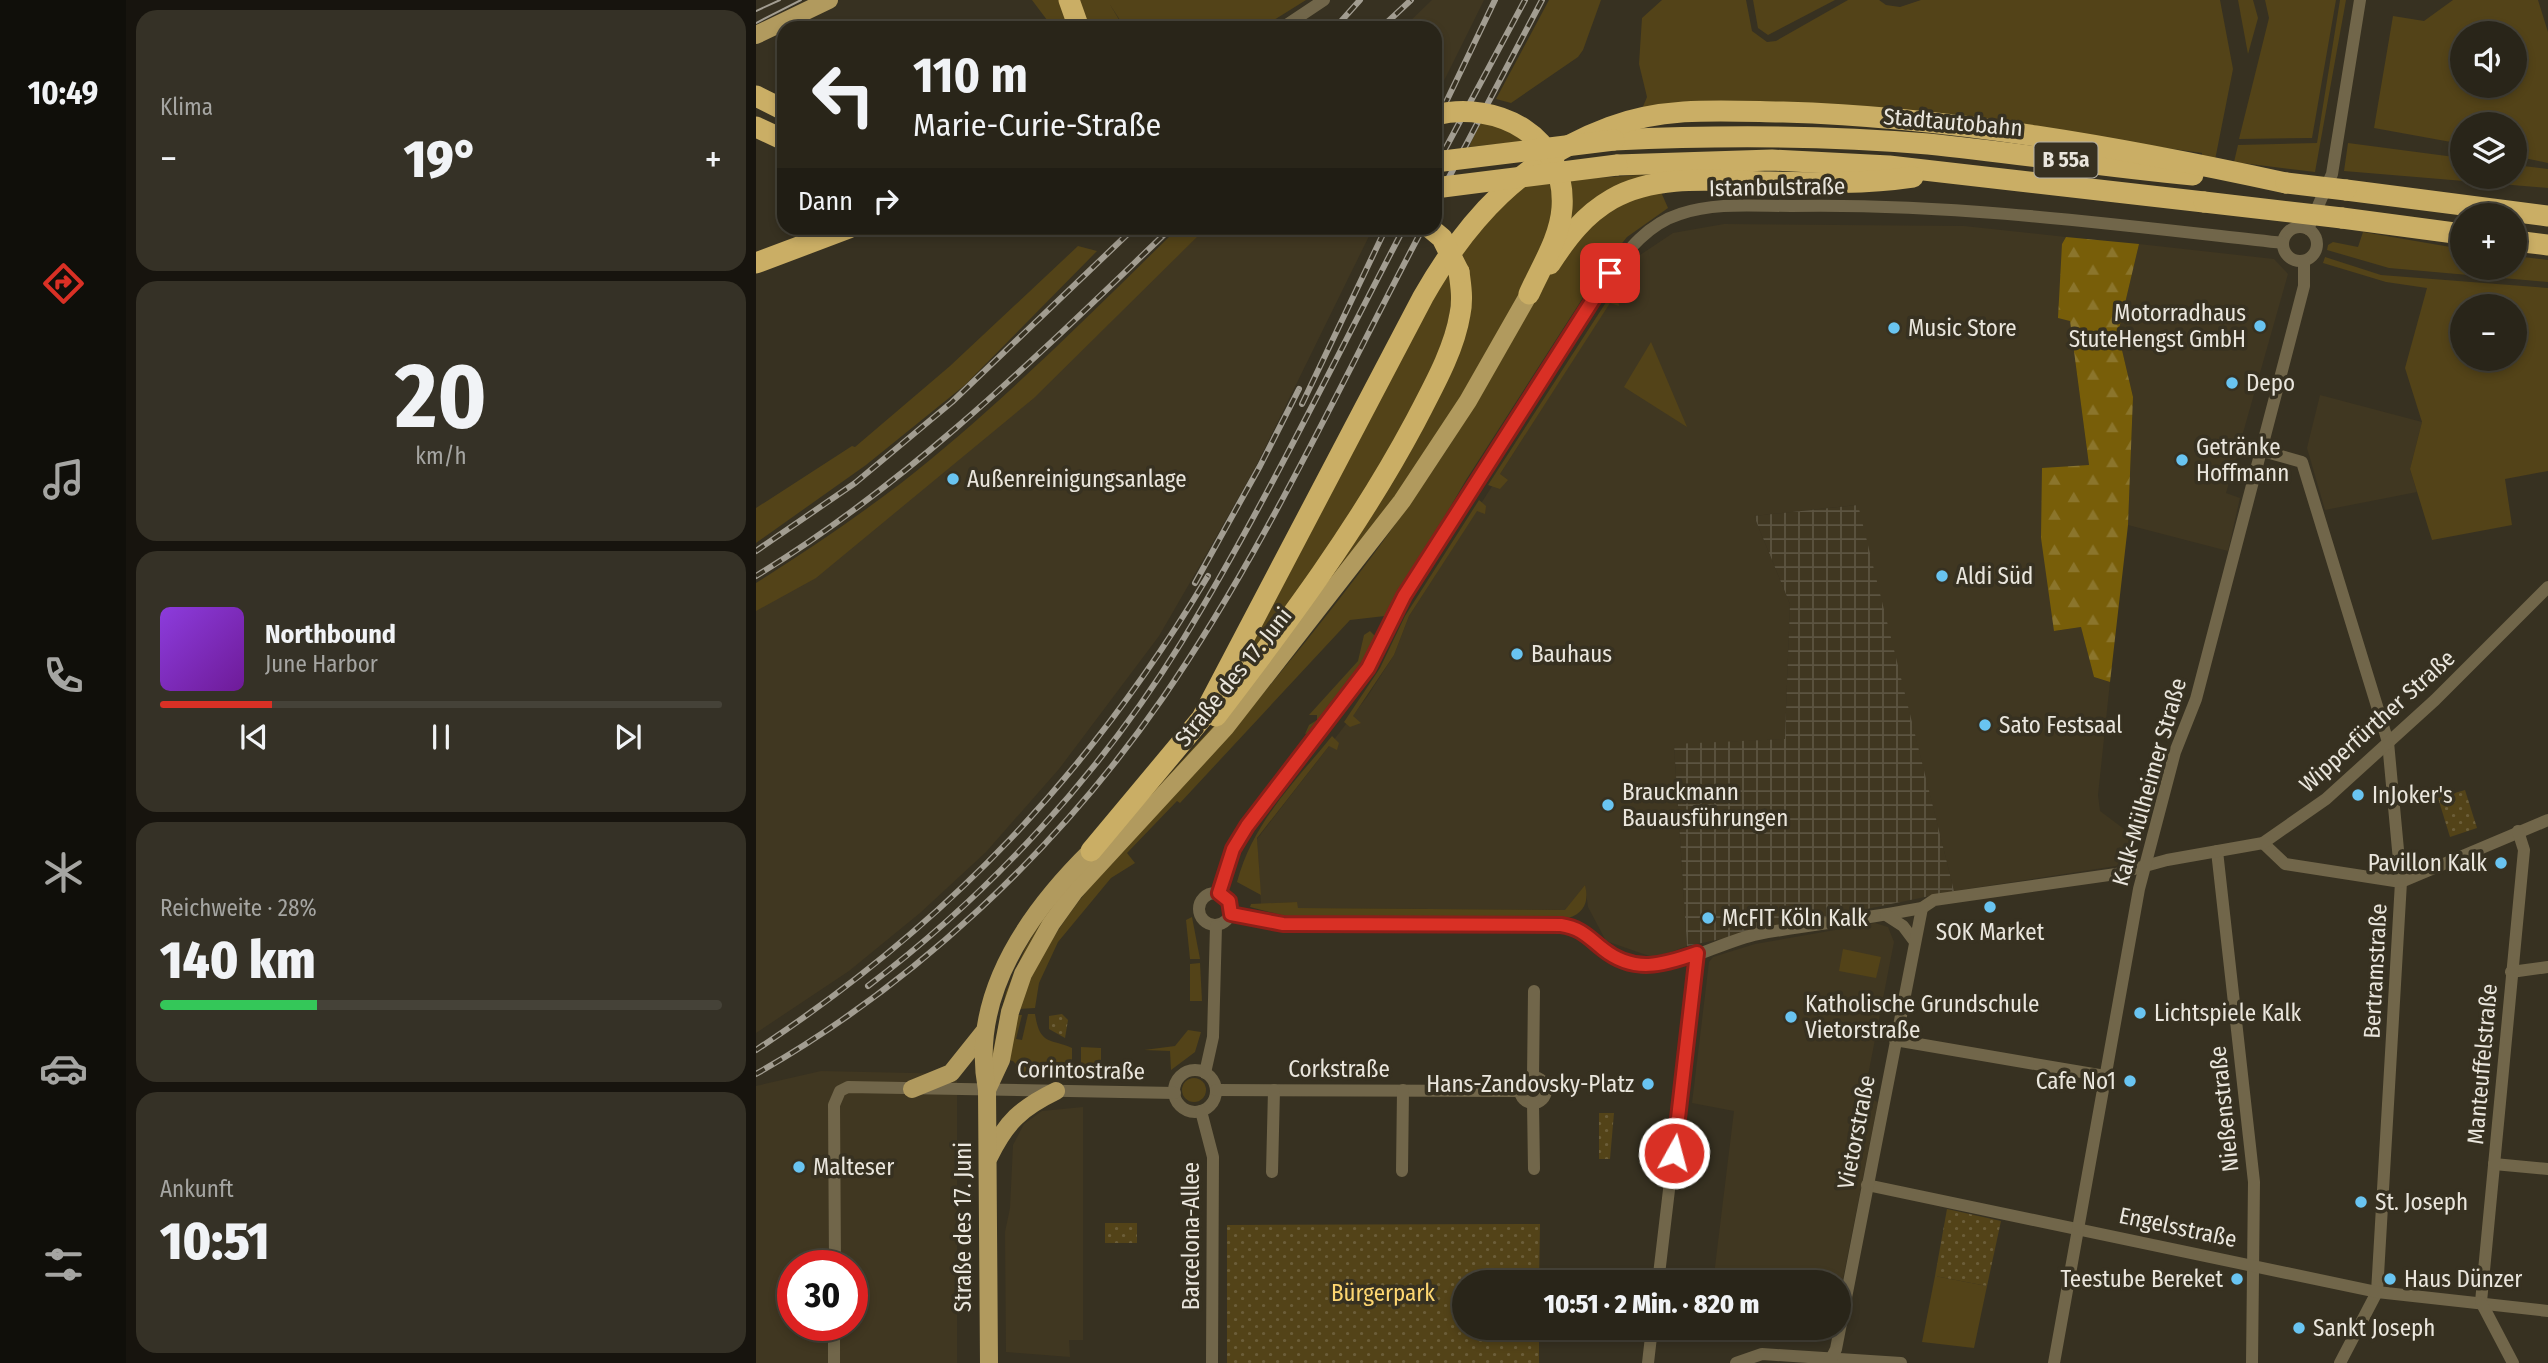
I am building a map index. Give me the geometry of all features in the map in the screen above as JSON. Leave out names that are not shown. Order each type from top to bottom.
[{"type":"highway","points":[[756,95],[777,97]]},
{"type":"highway","points":[[756,95],[777,106]]},
{"type":"highway","points":[[1442,114],[1474,110],[1496,114],[1528,132],[1541,145],[1553,165],[1561,191],[1558,230],[1529,294]]},
{"type":"highway","points":[[1091,851],[1202,718],[1423,297],[1467,228],[1525,171],[1557,150],[1611,126],[1679,112],[1835,114],[2007,133],[2166,157],[2286,183]]},
{"type":"highway","points":[[756,127],[777,138]]},
{"type":"highway","name":"Stadtautobahn","points":[[1442,161],[1614,141],[1784,136],[1927,144],[2452,203]]},
{"type":"highway","name":"B 55a","points":[[1442,187],[1528,174],[1694,161],[1784,161],[1949,171],[2450,232]]},
{"type":"highway","points":[[1529,294],[1585,218],[1614,198],[1634,190],[1689,182],[1888,180],[1949,171]]},
{"type":"highway","points":[[2512,203],[2548,200]]},
{"type":"highway","name":"Stadtautobahn","points":[[2527,213],[2548,216]]},
{"type":"highway","points":[[756,263],[830,235]]},
{"type":"highway","points":[[1091,851],[1140,806],[1214,720],[1303,603],[1396,457],[1426,402],[1454,337],[1460,315],[1459,272],[1448,247],[1437,235]]},
{"type":"highway","points":[[2527,242],[2548,245]]},
{"type":"main road","points":[[785,21],[829,0]]},
{"type":"main road","points":[[756,35],[777,25]]},
{"type":"main road","name":"Straße des 17. Juni","points":[[987,1090],[1001,1060],[1010,1012],[1023,974],[1051,924],[1074,892],[1225,728],[1402,501],[1468,401],[1529,294]]},
{"type":"main road","name":"Straße des 17. Juni","points":[[989,1363],[987,1090],[982,1057],[986,1027],[1001,975],[1014,948],[1061,881],[1091,851]]},
{"type":"main road","points":[[912,1089],[951,1073],[972,1050],[986,1027]]},
{"type":"main road","points":[[988,1160],[1014,1117],[1025,1107],[1056,1091]]},
{"type":"street","points":[[1292,21],[1324,0]]},
{"type":"street","points":[[2308,229],[2332,174],[2360,0]]},
{"type":"street","name":"Istanbulstraße","points":[[1219,893],[1233,849],[1247,826],[1368,668],[1404,596],[1609,275],[1645,233],[1675,215],[1699,209],[1816,205],[1980,213],[2283,243]]},
{"type":"street","points":[[2301,227],[2308,229],[2315,234],[2318,245],[2314,255],[2304,261],[2289,257],[2283,243],[2289,231],[2301,227]]},
{"type":"street","name":"Kalk-Mülheimer Straße","points":[[2054,1363],[2146,866],[2175,752],[2196,699],[2304,286],[2304,261]]},
{"type":"street","name":"Bertramstraße","points":[[2259,450],[2302,462],[2388,743],[2401,882],[2377,1292],[2340,1363]]},
{"type":"street","name":"Wipperfürther Straße","points":[[1231,914],[1283,924],[1561,925],[1580,929],[1604,950],[1640,967],[1664,964],[1755,935],[1922,908],[1934,900],[2116,874],[2217,850],[2263,843],[2326,799],[2388,743],[2548,587]]},
{"type":"street","points":[[2263,843],[2285,864],[2401,882],[2548,820]]},
{"type":"street","name":"Manteuffelstraße","points":[[2481,1302],[2524,850],[2518,831]]},
{"type":"street","name":"Nießenstraße","points":[[2217,850],[2254,1182],[2252,1363]]},
{"type":"street","points":[[1219,893],[1229,901],[1231,914],[1224,923],[1216,926],[1205,922],[1199,907],[1204,898],[1219,893]]},
{"type":"street","name":"Vietorstraße","points":[[1830,1361],[1836,1349],[1922,908]]},
{"type":"street","points":[[1886,915],[1903,926],[1915,942]]},
{"type":"street","points":[[1201,1111],[1212,1103],[1216,1090],[1205,1073],[1213,1037],[1216,926]]},
{"type":"street","points":[[1660,1270],[1697,953]]},
{"type":"street","points":[[2511,972],[2548,967]]},
{"type":"street","points":[[1533,1077],[1534,990]]},
{"type":"street","points":[[1895,1040],[2105,1076]]},
{"type":"street","name":"Corintostraße","points":[[1201,1111],[1184,1108],[1174,1093],[1177,1081],[1186,1072],[1205,1073]]},
{"type":"street","points":[[1533,1077],[1541,1081],[1546,1089],[1541,1101],[1533,1103],[1524,1100],[1520,1091],[1521,1084],[1533,1077]]},
{"type":"street","name":"Corintostraße","points":[[835,1250],[834,1105],[840,1091],[848,1087],[1174,1093]]},
{"type":"street","name":"Corkstraße","points":[[1216,1090],[1520,1091]]},
{"type":"street","name":"Corkstraße","points":[[1272,1171],[1274,1090]]},
{"type":"street","name":"Corkstraße","points":[[1402,1171],[1404,1090]]},
{"type":"street","points":[[1533,1103],[1534,1169]]},
{"type":"street","name":"Barcelona-Allee","points":[[1201,1111],[1213,1157],[1212,1363]]},
{"type":"street","points":[[2494,1164],[2548,1169]]},
{"type":"street","name":"Engelsstraße","points":[[1867,1185],[2254,1264],[2377,1292],[2548,1311]]},
{"type":"street","points":[[2481,1302],[2513,1363]]},
{"type":"street","points":[[1648,1363],[1651,1340]]},
{"type":"street","points":[[834,1341],[834,1363]]},
{"type":"street","points":[[1736,1363],[1762,1354],[1830,1361],[1901,1363]]},
{"type":"shaded area","points":[[1432,0],[1484,0],[1442,85],[1442,21],[1410,21]]},
{"type":"shaded area","points":[[1724,224],[1964,226],[2066,237],[2062,244],[2089,465],[2055,631],[2081,627],[2094,677],[2110,682],[2098,795],[2100,811],[2136,838],[2129,864],[1954,891],[1857,505],[1754,516],[1790,604],[1785,739],[1674,745],[1687,946],[1655,958],[1606,941],[1588,907],[1585,885],[1566,910],[1297,908],[1297,902],[1261,904],[1257,839],[1367,697],[1394,655],[1409,616],[1640,255],[1673,233]]},
{"type":"shaded area","points":[[1187,235],[1370,235],[1254,470],[1159,636],[1059,769],[986,852],[920,913],[849,971],[756,1033],[756,602],[919,489]]},
{"type":"shaded area","points":[[2139,244],[2274,259],[2288,274],[2226,493],[2240,498],[2228,551],[2128,525],[2133,397],[2118,333]]},
{"type":"shaded area","points":[[2320,395],[2422,422],[2410,469],[2417,492],[2325,510],[2307,448]]},
{"type":"shaded area","points":[[1858,505],[1954,891],[1687,946],[1674,744],[1785,739],[1790,604],[1754,516]]},
{"type":"shaded area","points":[[1875,923],[1888,927],[1894,942],[1864,1096],[1878,1102],[1845,1270],[1715,1270],[1734,1111],[1692,1103],[1709,962],[1713,957],[1755,944]]},
{"type":"shaded area","points":[[821,1071],[957,1074],[957,1363],[756,1363],[756,1086]]},
{"type":"shaded area","points":[[1083,1107],[1083,1340],[1069,1340],[1070,1357],[1006,1352],[1005,1232],[1010,1208],[1013,1145],[1024,1124],[1042,1111]]},
{"type":"green space","points":[[1032,0],[1059,0],[1066,12],[1076,0],[1306,0],[1272,21],[1121,21],[1109,3],[1120,21],[1048,21]]},
{"type":"green space","points":[[1549,0],[1601,0],[1583,50],[1578,57],[1511,103],[1496,99]]},
{"type":"green space","points":[[1662,0],[1746,0],[1752,31],[1767,42],[1776,41],[1848,0],[1879,0],[1886,5],[1900,7],[1921,0],[2220,0],[2233,69],[2215,160],[2202,159],[2202,153],[1935,116],[1642,109],[1647,97],[1639,64],[1642,18]]},
{"type":"green space","points":[[1753,0],[1835,0],[1768,35],[1758,28]]},
{"type":"green space","points":[[2238,0],[2253,0],[2258,18],[2248,54]]},
{"type":"green space","points":[[2265,0],[2336,0],[2312,138],[2239,139],[2269,18]]},
{"type":"green space","points":[[2340,0],[2346,0],[2315,172],[2234,162],[2238,145],[2317,143]]},
{"type":"green space","points":[[2453,0],[2538,0],[2548,32],[2548,163],[2527,159],[2527,112],[2450,112],[2450,142],[2374,128],[2393,16],[2424,21]]},
{"type":"green space","points":[[1480,123],[1494,124],[1525,141],[1469,147]]},
{"type":"green space","points":[[2348,143],[2450,156],[2450,180],[2344,171]]},
{"type":"green space","points":[[2527,166],[2548,169],[2548,188],[2527,186]]},
{"type":"green space","points":[[1653,174],[1571,221],[1568,180]]},
{"type":"green space","points":[[1551,182],[1553,212],[1550,227],[1522,295],[1443,429],[1396,497],[1221,725],[1047,920],[995,1061],[991,1060],[1006,992],[1025,949],[1043,918],[1067,886],[1217,722],[1307,606],[1470,309],[1470,272],[1459,247],[1511,188]]},
{"type":"green space","points":[[1661,192],[1668,208],[1627,237],[1602,268],[1466,480],[1389,612],[1385,616],[1350,620],[1180,803],[1177,801],[1127,853],[1135,863],[1111,878],[1058,942],[1039,983],[1035,1008],[1018,1009],[1036,968],[1083,896],[1265,692],[1401,516],[1463,424],[1540,290],[1568,249],[1609,210],[1630,200]]},
{"type":"green space","points":[[2363,232],[2450,247],[2450,273],[2389,268],[2327,250],[2328,245],[2333,242],[2358,247]]},
{"type":"green space","points":[[1199,235],[1034,398],[816,578],[756,611],[756,583],[865,510],[936,455],[1038,364],[1170,236]]},
{"type":"green space","points":[[2066,237],[2139,244],[2118,333],[2133,397],[2128,525],[2110,682],[2094,677],[2081,627],[2054,631],[2041,538],[2042,468],[2089,465],[2070,321],[2058,318],[2062,244]]},
{"type":"green space","points":[[1078,246],[1097,251],[965,385],[866,465],[756,543],[756,508],[852,446],[855,447],[950,366]]},
{"type":"green space","points":[[2325,257],[2381,275],[2548,288],[2548,471],[2505,479],[2512,525],[2432,540],[2410,469],[2422,422],[2405,368],[2427,288],[2386,282],[2323,263]]},
{"type":"green space","points":[[2527,257],[2548,260],[2548,282],[2525,280]]},
{"type":"green space","points":[[1448,265],[1451,306],[1436,359],[1408,419],[1372,482],[1331,545],[1229,690]]},
{"type":"green space","points":[[1612,293],[1618,297],[1619,306],[1610,303],[1500,474],[1508,480],[1500,489],[1488,485]]},
{"type":"green space","points":[[1651,342],[1687,427],[1624,387]]},
{"type":"green space","points":[[1479,500],[1486,506],[1485,514],[1477,511],[1409,616],[1394,655],[1353,716],[1361,723],[1350,727],[1344,722],[1380,668],[1405,616]]},
{"type":"green space","points":[[1370,631],[1376,637],[1361,662],[1327,710],[1309,733],[1305,734],[1309,725],[1317,720],[1317,715],[1309,715],[1358,661],[1364,635]]},
{"type":"green space","points":[[1332,736],[1339,743],[1337,750],[1329,746],[1257,838],[1261,895],[1237,882],[1253,840],[1264,822]]},
{"type":"green space","points":[[2465,790],[2477,828],[2450,837],[2438,798]]},
{"type":"green space","points":[[1585,885],[1586,896],[1582,910],[1568,918],[1293,918],[1250,907],[1251,904],[1297,902],[1298,908],[1565,910]]},
{"type":"green space","points":[[1192,917],[1200,959],[1190,959],[1186,920]]},
{"type":"green space","points":[[1843,949],[1881,957],[1876,978],[1839,971]]},
{"type":"green space","points":[[1200,963],[1202,1001],[1190,1001],[1190,964]]},
{"type":"green space","points":[[1028,1014],[1035,1014],[1043,1036],[1072,1048],[1072,1071],[1024,1073],[1013,1061],[1008,1060],[1016,1015],[1022,1015],[1016,1039],[1022,1040]]},
{"type":"green space","points":[[1062,1014],[1068,1020],[1065,1038],[1049,1029],[1049,1016]]},
{"type":"green space","points":[[1188,1030],[1201,1032],[1195,1052],[1171,1070],[1170,1051],[1144,1050],[1175,1046]]},
{"type":"green space","points":[[1081,1047],[1101,1048],[1101,1071],[1081,1071]]},
{"type":"green space","points":[[1194,1078],[1205,1085],[1206,1090],[1199,1101],[1194,1102],[1183,1095],[1182,1090],[1189,1079]]},
{"type":"green space","points":[[1599,1113],[1614,1113],[1610,1159],[1599,1159]]},
{"type":"green space","points":[[1947,1209],[2001,1221],[1987,1286],[1935,1276]]},
{"type":"green space","points":[[1105,1223],[1137,1223],[1137,1243],[1105,1243]]},
{"type":"green space","name":"Bürgerpark","points":[[1540,1224],[1539,1270],[1452,1270],[1452,1340],[1539,1340],[1539,1363],[1227,1363],[1227,1225]]},
{"type":"green space","points":[[1935,1276],[1987,1286],[1974,1348],[1922,1342]]},
{"type":"tram line","points":[[756,11],[780,0]]},
{"type":"tram line","points":[[756,23],[801,0]]},
{"type":"railway","points":[[1341,21],[1360,0]]},
{"type":"railway","points":[[1388,21],[1411,0]]},
{"type":"railway","points":[[1442,110],[1495,0]]},
{"type":"railway","points":[[1442,155],[1525,0]]},
{"type":"railway","points":[[1442,191],[1542,0]]},
{"type":"railway","points":[[756,551],[855,483],[952,402],[1127,235]]},
{"type":"railway","points":[[756,576],[813,539],[921,457],[1023,368],[1164,235]]},
{"type":"railway","points":[[1302,404],[1383,235]]},
{"type":"railway","points":[[868,986],[957,912],[1000,871],[1079,785],[1149,692],[1181,643],[1240,541],[1400,235]]},
{"type":"railway","points":[[756,1074],[872,999],[980,909],[1030,860],[1121,754],[1162,699],[1234,586],[1299,468],[1419,235]]},
{"type":"railway","points":[[1195,583],[1299,389]]},
{"type":"railway","points":[[756,1050],[826,1001],[891,950],[953,896],[1010,839],[1064,779],[1115,715],[1163,648],[1208,576]]},
{"type":"place","name":"Motorradhaus StuteHengst GmbH","points":[[2260,326]]},
{"type":"place","name":"Music Store","points":[[1894,328]]},
{"type":"place","name":"Depo","points":[[2232,383]]},
{"type":"place","name":"Getränke Hoffmann","points":[[2182,460]]},
{"type":"place","name":"Außenreinigungsanlage","points":[[953,479]]},
{"type":"place","name":"Aldi Süd","points":[[1942,576]]},
{"type":"place","name":"Bauhaus","points":[[1517,654]]},
{"type":"place","name":"Sato Festsaal","points":[[1985,725]]},
{"type":"place","name":"InJoker's","points":[[2358,795]]},
{"type":"place","name":"Brauckmann Bauausführungen","points":[[1608,805]]},
{"type":"place","name":"Pavillon Kalk","points":[[2501,863]]},
{"type":"place","name":"SOK Market","points":[[1990,907]]},
{"type":"place","name":"McFIT Köln Kalk","points":[[1708,918]]},
{"type":"place","name":"Lichtspiele Kalk","points":[[2140,1013]]},
{"type":"place","name":"Katholische Grundschule Vietorstraße","points":[[1791,1017]]},
{"type":"place","name":"Cafe No1","points":[[2130,1081]]},
{"type":"place","name":"Hans-Zandovsky-Platz","points":[[1648,1084]]},
{"type":"place","name":"Malteser","points":[[799,1167]]},
{"type":"place","name":"St. Joseph","points":[[2361,1202]]},
{"type":"place","name":"Teestube Bereket","points":[[2237,1279]]},
{"type":"place","name":"Haus Dünzer","points":[[2390,1279]]},
{"type":"place","name":"Sankt Joseph","points":[[2299,1328]]},
{"type":"route","points":[[1610,273],[1404,596],[1383,642],[1353,691],[1280,780],[1247,826],[1233,849],[1219,893],[1229,901],[1231,914],[1283,924],[1561,925],[1580,929],[1604,950],[1640,967],[1664,964],[1697,953],[1674,1153]]}]
